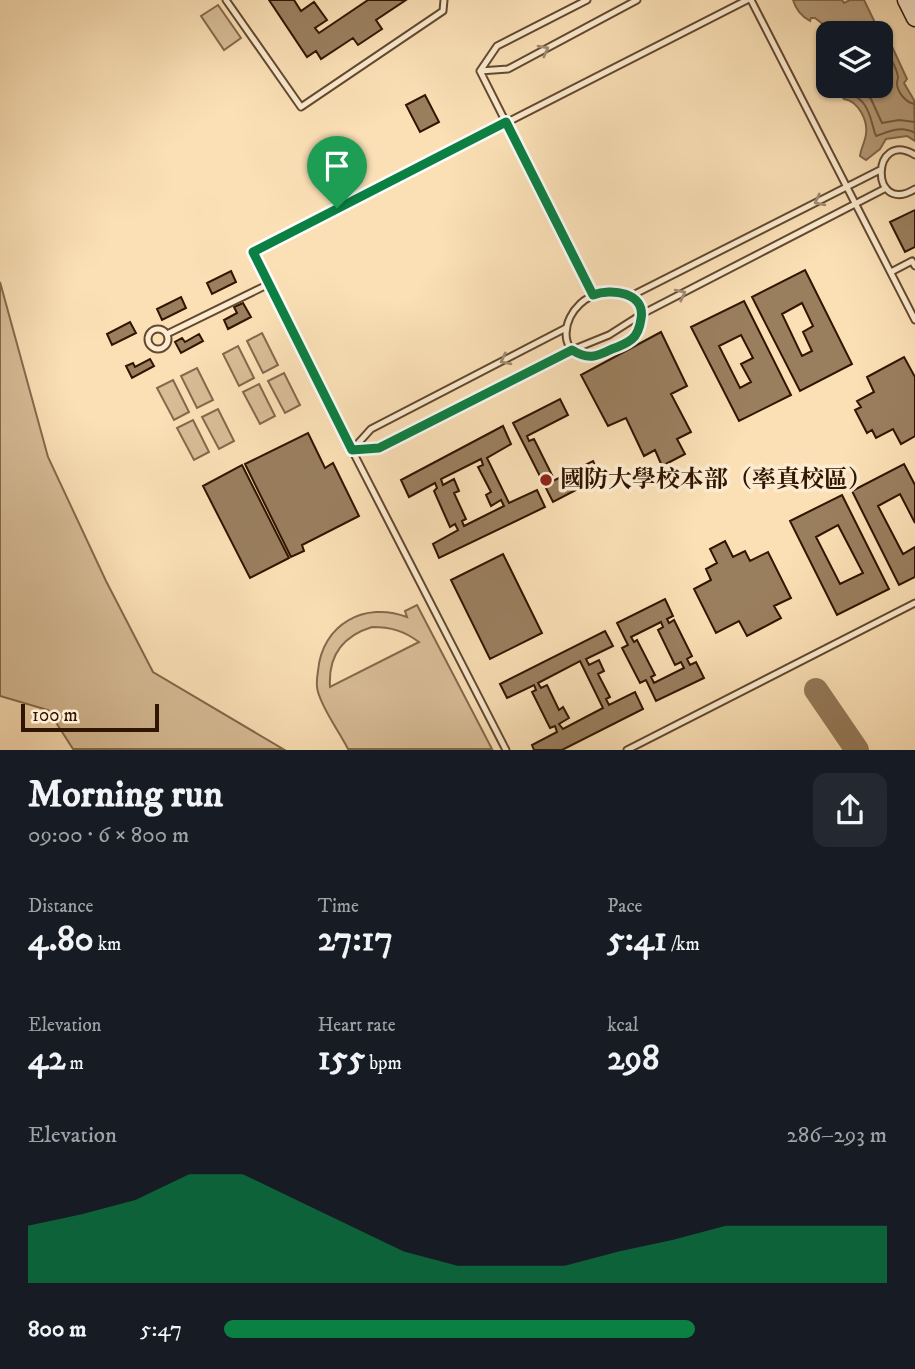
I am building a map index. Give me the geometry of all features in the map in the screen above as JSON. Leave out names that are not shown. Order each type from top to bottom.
[{"type":"main road","points":[[906,0],[915,18]]},
{"type":"lane","points":[[226,0],[301,107],[443,11],[444,0]]},
{"type":"lane","points":[[480,71],[497,46],[587,0]]},
{"type":"lane","points":[[480,71],[508,69],[637,0]]},
{"type":"lane","points":[[506,750],[253,252],[749,0],[915,320]]},
{"type":"lane","points":[[480,71],[593,295]]},
{"type":"lane","points":[[915,155],[900,150],[890,153],[883,160],[880,170],[886,188],[894,193],[904,194],[915,189]]},
{"type":"lane","points":[[631,296],[880,170]]},
{"type":"lane","points":[[352,450],[379,448],[572,350],[609,335],[642,314],[886,188]]},
{"type":"lane","points":[[891,272],[914,262]]},
{"type":"lane","points":[[167,334],[269,284]]},
{"type":"lane","points":[[603,291],[631,296],[639,304],[642,314],[640,328],[632,339],[596,357],[584,358],[572,350],[566,341],[566,328],[570,316],[580,304],[603,291]]},
{"type":"lane","points":[[352,450],[371,429],[566,328]]},
{"type":"lane","points":[[627,750],[915,603]]},
{"type":"shaded area","points":[[218,5],[241,38],[224,50],[201,16]]},
{"type":"shaded area","points":[[0,282],[48,457],[106,581],[153,672],[283,749],[73,749],[48,710],[0,696]]},
{"type":"shaded area","points":[[262,333],[278,365],[263,373],[247,341]]},
{"type":"shaded area","points":[[238,346],[254,378],[239,386],[223,354]]},
{"type":"shaded area","points":[[197,368],[213,400],[197,408],[181,376]]},
{"type":"shaded area","points":[[284,373],[300,405],[285,413],[268,381]]},
{"type":"shaded area","points":[[173,380],[189,412],[174,420],[157,388]]},
{"type":"shaded area","points":[[259,384],[275,416],[260,424],[243,392]]},
{"type":"shaded area","points":[[218,409],[234,441],[219,449],[202,417]]},
{"type":"shaded area","points":[[193,420],[209,452],[194,460],[177,428]]},
{"type":"shaded area","points":[[417,605],[492,749],[348,749],[318,692],[321,655],[328,640],[348,620],[376,612],[407,617],[405,611]],"holes":[[[372,627],[403,632],[419,642],[330,687],[332,666],[339,649],[353,636]]]},
{"type":"water","points":[[793,0],[842,0],[844,3],[864,0],[874,21],[819,21],[811,18],[810,21],[797,10]]},
{"type":"water","points":[[893,49],[907,79],[904,83],[914,100],[915,141],[907,136],[886,139],[880,149],[866,160],[860,156],[866,134],[864,117],[854,103],[844,99],[893,98]]},
{"type":"building","points":[[269,0],[294,0],[301,11],[314,2],[327,20],[315,28],[319,33],[368,0],[406,0],[376,20],[382,29],[358,45],[353,38],[321,59],[316,51],[307,57]]},
{"type":"building","points":[[425,95],[439,122],[420,132],[406,105]]},
{"type":"building","points":[[915,210],[915,247],[905,252],[890,222]]},
{"type":"building","points":[[805,270],[852,364],[800,391],[752,297]],"holes":[[[802,303],[813,326],[803,332],[812,351],[802,356],[782,314]]]},
{"type":"building","points":[[231,271],[236,282],[212,294],[207,283]]},
{"type":"building","points":[[181,297],[186,308],[162,320],[157,309]]},
{"type":"building","points":[[744,301],[791,395],[739,421],[691,327]],"holes":[[[741,335],[753,358],[741,364],[751,382],[740,388],[719,346]]]},
{"type":"building","points":[[243,303],[251,317],[228,329],[224,320],[237,313],[234,307]]},
{"type":"building","points":[[130,322],[136,333],[112,345],[107,334]]},
{"type":"building","points":[[661,332],[687,386],[671,394],[691,432],[677,439],[685,454],[662,466],[655,450],[644,456],[626,418],[608,426],[581,375]]},
{"type":"building","points":[[199,334],[203,341],[181,353],[175,342],[182,338],[185,342]]},
{"type":"building","points":[[904,357],[915,377],[915,436],[901,444],[893,429],[876,438],[872,430],[867,433],[855,410],[861,407],[857,401],[874,392],[867,377]]},
{"type":"building","points":[[150,359],[154,366],[132,378],[126,366],[133,363],[135,367]]},
{"type":"building","points":[[560,399],[568,415],[527,436],[529,441],[534,439],[552,475],[548,476],[551,482],[593,461],[601,477],[553,502],[513,423]]},
{"type":"building","points":[[503,426],[511,444],[487,458],[509,503],[537,490],[545,507],[439,558],[433,544],[458,530],[455,524],[450,527],[434,491],[437,488],[435,483],[409,497],[401,480]],"holes":[[[481,459],[483,465],[478,467],[491,492],[486,495],[491,506],[501,500],[504,506],[464,526],[462,521],[466,519],[454,493],[459,491],[454,479],[443,485],[441,479]]]},
{"type":"building","points":[[308,433],[325,468],[333,463],[359,516],[302,545],[304,551],[291,557],[245,464]]},
{"type":"building","points":[[904,464],[915,485],[915,523],[900,494],[878,506],[903,554],[915,547],[915,577],[899,585],[852,491]]},
{"type":"building","points":[[242,465],[289,558],[250,578],[203,486]]},
{"type":"building","points":[[842,495],[889,589],[837,615],[790,521]],"holes":[[[838,525],[863,573],[840,584],[816,537]]]},
{"type":"building","points":[[725,541],[733,557],[745,551],[750,561],[768,552],[791,598],[774,606],[781,618],[747,636],[739,621],[716,633],[694,589],[711,580],[706,569],[717,563],[710,549]]},
{"type":"building","points":[[503,554],[542,633],[490,659],[451,580]]},
{"type":"building","points":[[665,599],[673,616],[667,619],[669,623],[674,620],[692,656],[687,659],[690,665],[696,662],[704,678],[656,701],[646,680],[640,683],[622,648],[628,645],[617,623]],"holes":[[[661,622],[663,627],[658,630],[675,665],[681,662],[684,668],[654,683],[651,677],[655,675],[637,640],[634,642],[631,637]]]},
{"type":"building","points":[[605,631],[613,646],[586,659],[589,665],[599,660],[604,671],[598,674],[610,697],[606,699],[609,705],[635,692],[643,709],[562,750],[534,750],[532,745],[557,732],[555,726],[550,728],[532,692],[536,690],[534,685],[507,698],[500,684]],"holes":[[[580,661],[603,708],[563,729],[559,724],[569,718],[563,707],[559,710],[547,685],[541,688],[538,683]]]},
{"type":"taxiway","points":[[816,690],[857,750]]},
{"type":"place","name":"國防大學校本部（率真校區）","points":[[546,480]]},
{"type":"route","points":[[506,122],[593,295],[603,291],[631,296],[639,304],[642,314],[640,328],[632,339],[596,357],[584,358],[572,350],[379,448],[352,450],[253,252],[337,208],[506,122]]}]
